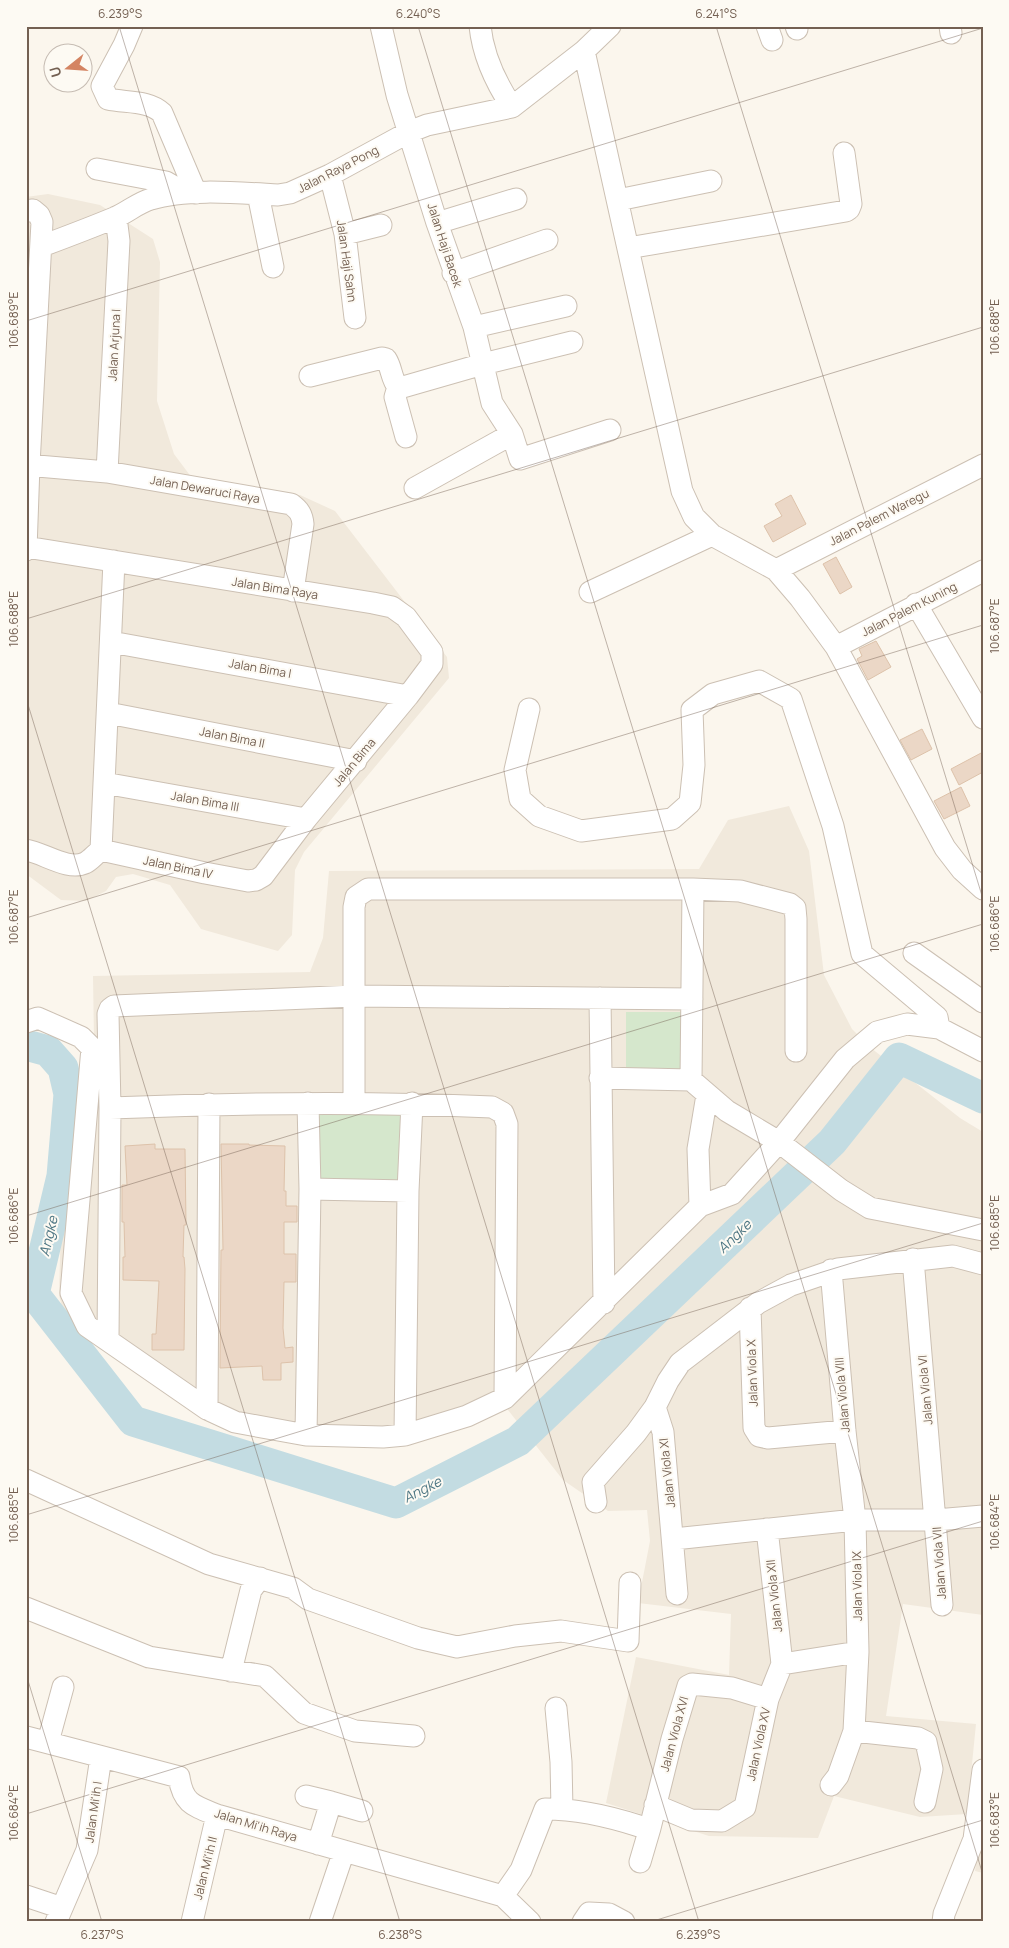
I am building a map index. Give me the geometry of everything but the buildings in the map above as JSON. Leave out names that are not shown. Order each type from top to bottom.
[{"type":"street","points":[[132,26],[102,86],[104,92],[108,99],[123,103],[146,104],[157,108],[162,113],[190,193]]},
{"type":"street","name":"Jalan Haji Bacek","points":[[381,26],[397,95],[453,273],[474,327],[492,403],[512,434],[520,459],[610,430]]},
{"type":"street","points":[[480,26],[484,46],[496,83],[512,107]]},
{"type":"street","name":"Jalan Raya Pong","points":[[42,246],[116,217],[129,208],[151,199],[190,193],[278,195],[290,193],[330,175],[409,132],[427,125],[512,107],[587,40],[610,26]]},
{"type":"street","points":[[587,40],[628,248],[682,491],[694,517],[712,535],[776,570],[800,598],[836,647],[945,848],[962,870],[983,889]]},
{"type":"street","points":[[628,248],[846,211],[851,204],[844,153]]},
{"type":"street","points":[[98,169],[166,182],[190,193]]},
{"type":"street","name":"Jalan Haji Sahn","points":[[330,175],[345,234],[355,318]]},
{"type":"street","points":[[618,200],[711,181]]},
{"type":"street","points":[[258,194],[273,267]]},
{"type":"street","points":[[437,223],[516,199]]},
{"type":"street","points":[[26,548],[30,372],[42,246],[42,222],[33,213]]},
{"type":"street","name":"Jalan Arjuna I","points":[[108,472],[119,241],[116,217]]},
{"type":"street","points":[[345,234],[381,225]]},
{"type":"street","points":[[453,273],[547,240]]},
{"type":"street","points":[[474,327],[566,306]]},
{"type":"street","points":[[398,387],[572,342]]},
{"type":"street","points":[[310,376],[382,358],[386,359],[389,363],[395,384],[398,387]]},
{"type":"street","points":[[398,387],[395,397],[406,437]]},
{"type":"street","points":[[415,488],[512,434]]},
{"type":"street","name":"Jalan Dewaruci Raya","points":[[28,465],[108,472],[291,504],[298,509],[302,516],[303,524],[293,591]]},
{"type":"street","name":"Jalan Palem Waregu","points":[[776,570],[983,465]]},
{"type":"street","points":[[590,592],[712,535]]},
{"type":"street","name":"Jalan Bima Raya","points":[[26,548],[392,607],[406,617],[424,639]]},
{"type":"street","points":[[26,850],[39,852],[68,865],[84,863],[101,850],[114,561]]},
{"type":"street","name":"Jalan Palem Kuning","points":[[836,647],[983,571]]},
{"type":"street","points":[[916,604],[983,718]]},
{"type":"street","name":"Jalan Bima","points":[[256,880],[263,876],[432,664],[432,652],[424,639]]},
{"type":"street","name":"Jalan Bima I","points":[[111,642],[408,696]]},
{"type":"street","points":[[529,709],[515,770],[520,799],[539,816],[581,831],[672,818],[690,803],[694,765],[692,710],[713,694],[759,681],[791,699],[832,826],[862,954],[937,1017],[939,1028]]},
{"type":"street","name":"Jalan Bima II","points":[[108,713],[356,761]]},
{"type":"street","name":"Jalan Bima III","points":[[104,783],[306,820]]},
{"type":"street","name":"Jalan Bima IV","points":[[101,850],[204,874],[248,881],[256,880]]},
{"type":"street","points":[[691,1080],[693,889]]},
{"type":"street","points":[[354,1103],[354,907],[356,897],[368,890],[693,889],[740,891],[790,904],[795,908],[796,919],[796,1051]]},
{"type":"street","points":[[914,953],[983,1002]]},
{"type":"street","points":[[108,1340],[110,1108],[108,1014],[114,1006],[355,996],[692,999]]},
{"type":"street","points":[[600,998],[604,1303]]},
{"type":"street","points":[[26,1022],[38,1018],[81,1037],[92,1048],[71,1292],[87,1326],[207,1409],[235,1422],[306,1435],[383,1437],[406,1435],[467,1416],[505,1398],[604,1303],[700,1206],[732,1194],[783,1144],[845,1059],[877,1032],[907,1024],[939,1028],[983,1051]]},
{"type":"street","points":[[600,1078],[691,1080],[727,1111],[783,1144],[841,1190],[870,1208],[983,1230]]},
{"type":"street","points":[[700,1206],[698,1149],[707,1095]]},
{"type":"street","points":[[306,1435],[310,1189],[308,1103]]},
{"type":"street","points":[[110,1108],[209,1104],[412,1103],[492,1107],[504,1113],[507,1124],[505,1398]]},
{"type":"street","points":[[406,1435],[408,1191],[412,1103]]},
{"type":"street","points":[[207,1409],[209,1104]]},
{"type":"street","points":[[310,1189],[408,1191]]},
{"type":"street","points":[[596,1502],[593,1482],[636,1433],[655,1407],[668,1381],[680,1363],[750,1308],[790,1285],[830,1270],[913,1259],[953,1256],[983,1264]]},
{"type":"street","name":"Jalan Viola VI","points":[[913,1259],[936,1520]]},
{"type":"street","name":"Jalan Viola VIII","points":[[830,1270],[855,1520]]},
{"type":"street","name":"Jalan Viola X","points":[[750,1308],[754,1428],[758,1436],[768,1438],[845,1431]]},
{"type":"street","name":"Jalan Viola XI","points":[[655,1407],[663,1432],[674,1539],[677,1594]]},
{"type":"street","points":[[26,1480],[209,1564],[292,1588],[308,1599],[418,1638],[457,1647],[515,1636],[561,1631],[628,1641],[630,1583]]},
{"type":"street","points":[[674,1539],[855,1520],[936,1520],[983,1516]]},
{"type":"street","name":"Jalan Viola IX","points":[[831,1785],[838,1776],[854,1731],[858,1652],[855,1520]]},
{"type":"street","name":"Jalan Viola VII","points":[[936,1520],[942,1605]]},
{"type":"street","name":"Jalan Viola XII","points":[[767,1529],[782,1664]]},
{"type":"street","points":[[231,1671],[252,1590],[260,1578]]},
{"type":"street","points":[[26,1608],[149,1657],[265,1676],[304,1714],[355,1731],[414,1736]]},
{"type":"street","points":[[782,1664],[858,1652]]},
{"type":"street","name":"Jalan Viola XV","points":[[655,1805],[691,1820],[722,1821],[745,1806],[768,1699],[782,1664]]},
{"type":"street","name":"Jalan Viola XVI","points":[[640,1862],[688,1686],[692,1684],[732,1688],[768,1699]]},
{"type":"street","points":[[48,1742],[63,1687]]},
{"type":"street","points":[[556,1708],[561,1762],[562,1809]]},
{"type":"street","points":[[854,1731],[918,1738],[926,1742],[932,1769],[925,1802]]},
{"type":"street","name":"Jalan Mi'ih Raya","points":[[26,1736],[180,1777],[182,1792],[192,1805],[218,1815],[503,1896]]},
{"type":"street","name":"Jalan Mi'ih I","points":[[59,1915],[87,1850],[101,1757]]},
{"type":"street","points":[[943,1922],[944,1914],[974,1839],[983,1770]]},
{"type":"street","points":[[306,1796],[362,1811]]},
{"type":"street","points":[[318,1844],[331,1802]]},
{"type":"street","points":[[530,1922],[503,1896],[521,1870],[543,1810],[562,1809],[608,1816],[639,1826]]},
{"type":"street","name":"Jalan Mi'ih II","points":[[192,1922],[218,1815]]},
{"type":"street","points":[[320,1922],[344,1851]]},
{"type":"street","points":[[26,1896],[59,1915]]},
{"type":"street","points":[[583,1922],[589,1913],[609,1914],[624,1922]]},
{"type":"shaded area","points":[[48,194],[100,205],[153,239],[160,262],[157,401],[174,454],[195,482],[247,492],[300,495],[335,511],[447,657],[449,678],[304,852],[295,870],[292,935],[278,951],[201,929],[170,885],[133,874],[116,877],[106,891],[86,901],[61,900],[26,874],[26,197]]},
{"type":"shaded area","points":[[789,806],[809,851],[824,975],[852,1029],[871,1048],[960,1118],[983,1132],[983,1615],[903,1604],[886,1716],[976,1724],[967,1814],[920,1817],[834,1796],[818,1838],[709,1836],[606,1803],[636,1657],[729,1675],[731,1614],[638,1603],[650,1541],[647,1510],[608,1511],[563,1480],[501,1401],[369,1443],[197,1408],[66,1322],[59,1295],[61,1223],[94,1039],[93,976],[310,972],[323,938],[329,871],[699,869],[728,820]]},
{"type":"shaded area","points":[[983,1812],[983,1873],[975,1871]]},
{"type":"green space","points":[[626,1012],[682,1012],[682,1072],[626,1072]]},
{"type":"green space","points":[[407,1109],[403,1186],[315,1184],[314,1111]]},
{"type":"waterway","name":"Angke","points":[[26,1045],[48,1051],[63,1068],[69,1094],[62,1176],[34,1294],[133,1421],[396,1503],[518,1441],[832,1142],[899,1058],[983,1098]]}]
